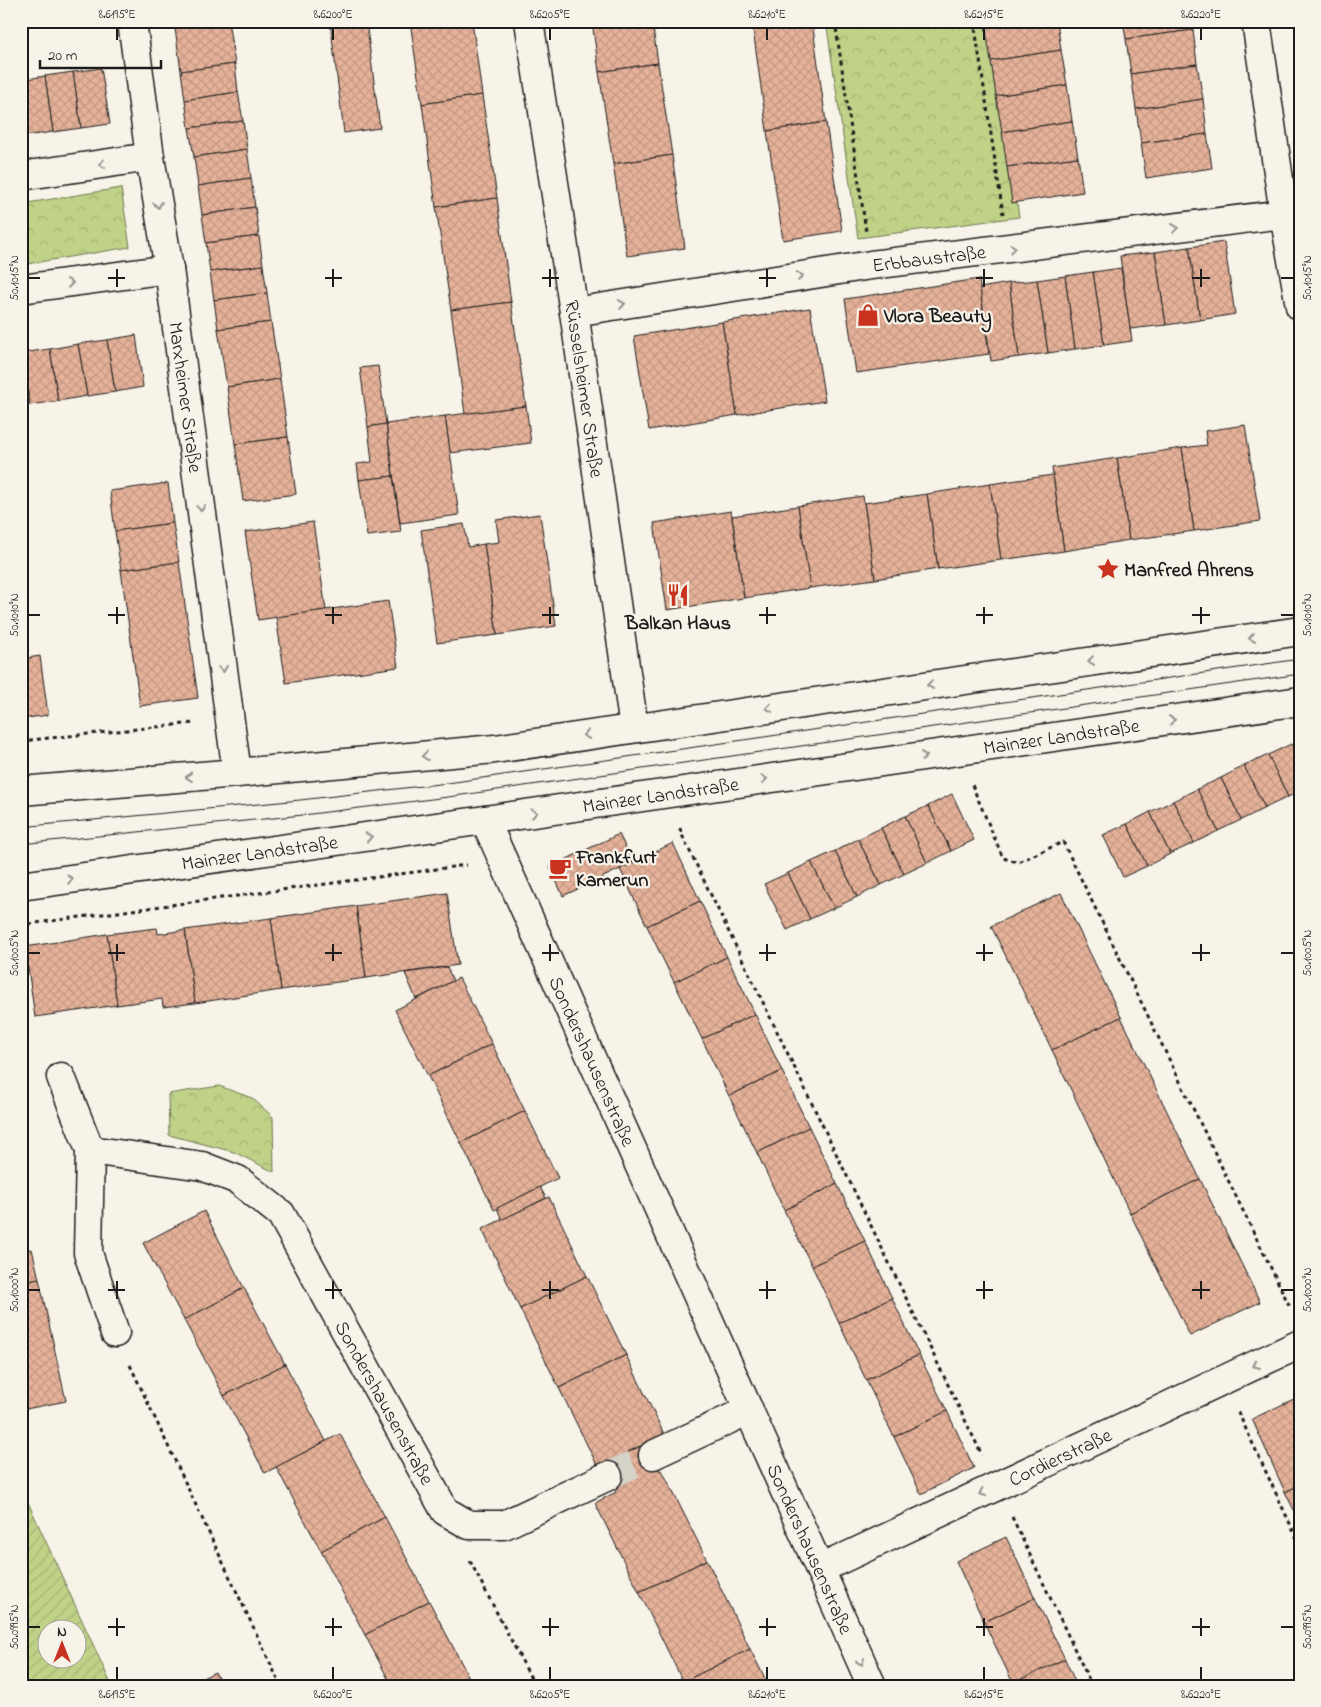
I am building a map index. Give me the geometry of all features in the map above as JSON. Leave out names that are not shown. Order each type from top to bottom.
[{"type":"street","name":"Marxheimer Straße","points":[[132,21],[150,157],[169,269],[237,773]]},
{"type":"street","name":"Rüsselsheimer Straße","points":[[529,21],[574,312],[634,728]]},
{"type":"street","points":[[1256,21],[1284,214],[1300,306]]},
{"type":"street","points":[[21,176],[150,157]]},
{"type":"street","name":"Erbbaustraße","points":[[574,312],[871,265],[1284,214]]},
{"type":"street","points":[[21,290],[169,269]]},
{"type":"street","points":[[21,791],[495,749],[1300,631]]},
{"type":"street","name":"Mainzer Landstraße","points":[[21,886],[1300,701]]},
{"type":"street","name":"Sondershausenstraße","points":[[485,820],[872,1686]]},
{"type":"street","points":[[61,1077],[90,1150],[88,1254],[115,1333]]},
{"type":"street","name":"Sondershausenstraße","points":[[90,1150],[202,1166],[238,1180],[281,1214],[444,1511]]},
{"type":"street","name":"Cordierstraße","points":[[820,1569],[1300,1344]]},
{"type":"street","points":[[653,1455],[749,1410]]},
{"type":"street","points":[[444,1511],[469,1525],[504,1525],[608,1476]]},
{"type":"path","points":[[835,21],[871,265]]},
{"type":"path","points":[[974,21],[1009,249]]},
{"type":"path","points":[[21,741],[229,719]]},
{"type":"path","points":[[1296,736],[1300,744]]},
{"type":"path","points":[[971,784],[1003,858],[1018,862],[1063,842],[1291,1310]]},
{"type":"path","points":[[674,792],[680,833],[1092,1686]]},
{"type":"path","points":[[21,925],[503,860]]},
{"type":"path","points":[[115,1333],[281,1686]]},
{"type":"path","points":[[1223,1380],[1300,1545]]},
{"type":"path","points":[[444,1511],[534,1686]]},
{"type":"green space","points":[[826,21],[991,21],[1019,217],[858,238]]},
{"type":"green space","points":[[121,188],[130,247],[21,265],[21,204]]},
{"type":"green space","points":[[219,1086],[252,1098],[273,1117],[274,1172],[234,1152],[169,1135],[168,1094]]},
{"type":"green space","points":[[21,1487],[82,1620],[38,1620],[38,1670],[88,1670],[88,1634],[112,1686],[21,1686]]},
{"type":"building","points":[[174,21],[228,21],[235,64],[181,71]]},
{"type":"building","points":[[330,21],[366,21],[380,128],[344,133]]},
{"type":"building","points":[[410,21],[472,21],[482,95],[422,104]]},
{"type":"building","points":[[592,21],[652,21],[658,63],[599,72]]},
{"type":"building","points":[[713,21],[760,21],[714,28]]},
{"type":"building","points":[[812,21],[826,122],[767,131],[752,22]]},
{"type":"building","points":[[1010,21],[1057,21],[1061,50],[991,61],[985,25]]},
{"type":"building","points":[[1123,21],[1191,21],[1193,30],[1126,39]]},
{"type":"building","points":[[1193,30],[1197,64],[1131,74],[1126,39]]},
{"type":"building","points":[[1061,50],[1067,85],[996,96],[991,61]]},
{"type":"building","points":[[658,63],[672,155],[613,164],[599,72]]},
{"type":"building","points":[[235,64],[238,92],[185,100],[181,71]]},
{"type":"building","points":[[1197,64],[1203,99],[1136,109],[1131,74]]},
{"type":"building","points":[[101,68],[110,124],[81,128],[73,72]]},
{"type":"building","points":[[73,72],[81,128],[53,132],[45,76]]},
{"type":"building","points":[[45,76],[53,132],[25,136],[21,113],[21,80]]},
{"type":"building","points":[[1067,85],[1072,121],[1002,132],[996,96]]},
{"type":"building","points":[[238,92],[243,121],[189,128],[185,100]]},
{"type":"building","points":[[482,95],[497,198],[436,207],[422,104]]},
{"type":"building","points":[[1203,99],[1207,134],[1141,143],[1136,109]]},
{"type":"building","points":[[243,121],[247,149],[194,157],[189,128]]},
{"type":"building","points":[[1072,121],[1078,157],[1007,167],[1002,132]]},
{"type":"building","points":[[826,122],[842,231],[783,240],[767,131]]},
{"type":"building","points":[[1207,134],[1212,168],[1146,178],[1141,143]]},
{"type":"building","points":[[247,149],[251,178],[198,186],[194,157]]},
{"type":"building","points":[[672,155],[685,248],[627,256],[613,164]]},
{"type":"building","points":[[1078,157],[1083,192],[1012,203],[1007,167]]},
{"type":"building","points":[[251,178],[255,207],[202,215],[198,186]]},
{"type":"building","points":[[497,198],[511,302],[451,310],[436,207]]},
{"type":"building","points":[[255,207],[259,236],[206,243],[202,215]]},
{"type":"building","points":[[259,236],[263,265],[210,272],[206,243]]},
{"type":"building","points":[[1224,242],[1235,314],[1200,320],[1189,247]]},
{"type":"building","points":[[1189,247],[1200,320],[1166,325],[1155,252]]},
{"type":"building","points":[[1155,252],[1166,325],[1130,329],[1120,256]]},
{"type":"building","points":[[263,265],[267,293],[214,300],[210,272]]},
{"type":"building","points":[[1121,268],[1132,341],[1104,345],[1093,272]]},
{"type":"building","points":[[1093,272],[1104,345],[1075,349],[1065,276]]},
{"type":"building","points":[[1065,276],[1075,349],[1048,353],[1037,280]]},
{"type":"building","points":[[979,279],[989,354],[856,373],[845,299]]},
{"type":"building","points":[[1037,280],[1048,353],[1019,357],[1009,283]]},
{"type":"building","points":[[1009,283],[1019,357],[991,361],[980,288]]},
{"type":"building","points":[[267,293],[271,322],[218,329],[214,300]]},
{"type":"building","points":[[511,302],[526,406],[465,414],[451,310]]},
{"type":"building","points":[[810,308],[825,401],[737,415],[722,322]]},
{"type":"building","points":[[271,322],[280,379],[227,387],[218,329]]},
{"type":"building","points":[[722,322],[737,415],[649,430],[634,336]]},
{"type":"building","points":[[136,335],[143,387],[115,392],[107,340]]},
{"type":"building","points":[[107,340],[115,392],[87,396],[78,344]]},
{"type":"building","points":[[78,344],[87,396],[58,401],[50,349]]},
{"type":"building","points":[[50,349],[58,401],[30,405],[21,353]]},
{"type":"building","points":[[21,353],[30,405],[21,406]]},
{"type":"building","points":[[378,366],[386,424],[368,427],[360,368]]},
{"type":"building","points":[[280,379],[288,437],[235,444],[227,387]]},
{"type":"building","points":[[526,406],[531,443],[450,453],[445,416]]},
{"type":"building","points":[[445,416],[459,515],[400,523],[386,424]]},
{"type":"building","points":[[386,424],[393,476],[359,480],[357,464],[372,462],[368,427]]},
{"type":"building","points":[[1245,425],[1260,521],[1194,531],[1182,448],[1207,445],[1205,431]]},
{"type":"building","points":[[288,437],[296,494],[243,501],[235,444]]},
{"type":"building","points":[[1182,448],[1194,531],[1129,540],[1117,458]]},
{"type":"building","points":[[1117,458],[1129,540],[1064,551],[1052,468]]},
{"type":"building","points":[[1053,475],[1064,551],[1001,560],[990,484]]},
{"type":"building","points":[[393,476],[401,532],[367,536],[359,480]]},
{"type":"building","points":[[168,483],[173,523],[115,531],[110,491]]},
{"type":"building","points":[[990,484],[1001,560],[938,569],[927,494]]},
{"type":"building","points":[[927,494],[938,569],[875,579],[864,503]]},
{"type":"building","points":[[863,496],[875,579],[810,588],[798,506]]},
{"type":"building","points":[[798,506],[810,588],[744,598],[732,516]]},
{"type":"building","points":[[731,511],[744,598],[667,610],[654,523]]},
{"type":"building","points":[[540,514],[556,626],[497,635],[484,544],[499,542],[496,520]]},
{"type":"building","points":[[313,522],[326,610],[258,620],[245,532]]},
{"type":"building","points":[[173,523],[179,562],[121,570],[115,531]]},
{"type":"building","points":[[464,524],[468,547],[484,544],[497,635],[437,643],[421,530]]},
{"type":"building","points":[[179,562],[198,698],[140,706],[121,570]]},
{"type":"building","points":[[388,601],[398,667],[286,683],[276,617]]},
{"type":"building","points":[[40,656],[48,715],[21,719],[21,659]]},
{"type":"building","points":[[1291,744],[1300,761],[1300,791],[1288,797],[1268,755]]},
{"type":"building","points":[[1268,755],[1288,797],[1265,808],[1244,766]]},
{"type":"building","points":[[1244,766],[1265,808],[1241,820],[1221,778]]},
{"type":"building","points":[[1221,778],[1241,820],[1218,831],[1197,789]]},
{"type":"building","points":[[1197,789],[1218,831],[1194,843],[1173,801]]},
{"type":"building","points":[[952,794],[974,840],[951,851],[928,806]]},
{"type":"building","points":[[1173,801],[1194,843],[1170,854],[1150,812]]},
{"type":"building","points":[[928,806],[951,851],[927,863],[905,816]]},
{"type":"building","points":[[1150,812],[1170,854],[1147,866],[1127,824]]},
{"type":"building","points":[[905,816],[927,863],[904,874],[881,828]]},
{"type":"building","points":[[1127,824],[1147,866],[1123,877],[1103,835]]},
{"type":"building","points":[[881,828],[904,874],[881,885],[858,839]]},
{"type":"building","points":[[619,834],[633,863],[563,896],[550,867]]},
{"type":"building","points":[[858,839],[881,885],[857,897],[835,851]]},
{"type":"building","points":[[673,843],[700,901],[647,926],[620,869]]},
{"type":"building","points":[[835,851],[857,897],[834,908],[811,862]]},
{"type":"building","points":[[811,862],[834,908],[810,919],[788,873]]},
{"type":"building","points":[[788,873],[810,919],[787,930],[764,884]]},
{"type":"building","points":[[447,893],[458,965],[366,978],[356,906]]},
{"type":"building","points":[[1061,893],[1121,1017],[1052,1050],[991,926]]},
{"type":"building","points":[[700,901],[727,957],[674,982],[647,926]]},
{"type":"building","points":[[356,906],[366,978],[281,990],[271,918]]},
{"type":"building","points":[[271,918],[281,990],[195,1003],[185,930]]},
{"type":"building","points":[[157,928],[158,934],[185,930],[195,1003],[163,1007],[162,999],[117,1005],[107,934]]},
{"type":"building","points":[[107,934],[117,1005],[35,1017],[25,947]]},
{"type":"building","points":[[727,957],[755,1014],[702,1039],[674,982]]},
{"type":"building","points":[[447,967],[453,981],[416,999],[405,973]]},
{"type":"building","points":[[459,978],[492,1044],[428,1076],[395,1010]]},
{"type":"building","points":[[755,1014],[782,1071],[729,1096],[702,1039]]},
{"type":"building","points":[[1121,1017],[1200,1179],[1130,1213],[1052,1050]]},
{"type":"building","points":[[492,1044],[525,1111],[461,1143],[428,1076]]},
{"type":"building","points":[[782,1071],[809,1127],[757,1153],[729,1096]]},
{"type":"building","points":[[525,1111],[558,1178],[494,1210],[461,1143]]},
{"type":"building","points":[[809,1127],[837,1184],[784,1210],[757,1153]]},
{"type":"building","points":[[1200,1179],[1260,1302],[1190,1336],[1130,1213]]},
{"type":"building","points":[[837,1184],[865,1241],[812,1266],[784,1210]]},
{"type":"building","points":[[540,1187],[546,1198],[502,1220],[497,1208]]},
{"type":"building","points":[[549,1197],[587,1276],[520,1309],[482,1229]]},
{"type":"building","points":[[204,1211],[244,1288],[184,1320],[143,1243]]},
{"type":"building","points":[[865,1241],[892,1298],[839,1323],[812,1266]]},
{"type":"building","points":[[21,1244],[23,1251],[32,1249],[39,1279],[21,1283]]},
{"type":"building","points":[[587,1276],[626,1355],[559,1388],[520,1309]]},
{"type":"building","points":[[39,1279],[66,1401],[21,1410],[21,1283]]},
{"type":"building","points":[[244,1288],[285,1364],[224,1396],[184,1320]]},
{"type":"building","points":[[892,1298],[919,1355],[866,1380],[839,1323]]},
{"type":"building","points":[[626,1355],[664,1434],[598,1467],[559,1388]]},
{"type":"building","points":[[919,1355],[947,1411],[894,1437],[866,1380]]},
{"type":"building","points":[[285,1364],[326,1441],[265,1473],[224,1396]]},
{"type":"building","points":[[1300,1396],[1300,1485],[1285,1492],[1252,1419]]},
{"type":"building","points":[[947,1411],[974,1468],[921,1494],[894,1437]]},
{"type":"building","points":[[340,1434],[385,1517],[321,1551],[276,1467]]},
{"type":"building","points":[[647,1443],[707,1560],[639,1592],[595,1503],[616,1492],[602,1465]]},
{"type":"building","points":[[1300,1485],[1300,1522],[1285,1492]]},
{"type":"building","points":[[385,1517],[429,1601],[365,1635],[321,1551]]},
{"type":"building","points":[[1006,1537],[1035,1598],[984,1622],[956,1561]]},
{"type":"building","points":[[707,1560],[750,1649],[683,1682],[639,1592]]},
{"type":"building","points":[[1035,1598],[1065,1659],[1013,1683],[984,1622]]},
{"type":"building","points":[[429,1601],[473,1685],[392,1686],[365,1635]]},
{"type":"building","points":[[750,1649],[769,1686],[685,1686],[683,1682]]},
{"type":"building","points":[[1065,1659],[1077,1686],[1015,1686],[1013,1683]]},
{"type":"building","points":[[215,1672],[222,1686],[186,1686]]},
{"type":"tunnel","points":[[608,1476],[653,1455]]},
{"type":"tram line","points":[[21,827],[300,800],[448,783],[1300,659]]},
{"type":"tram line","points":[[21,844],[303,815],[448,797],[1300,674]]},
{"type":"place","name":"Vlora Beauty","points":[[868,315]]},
{"type":"place","name":"Manfred Ahrens","points":[[1108,569]]},
{"type":"place","name":"Balkan Haus","points":[[678,595]]},
{"type":"place","name":"Frankfurt Kamerun","points":[[560,868]]}]
